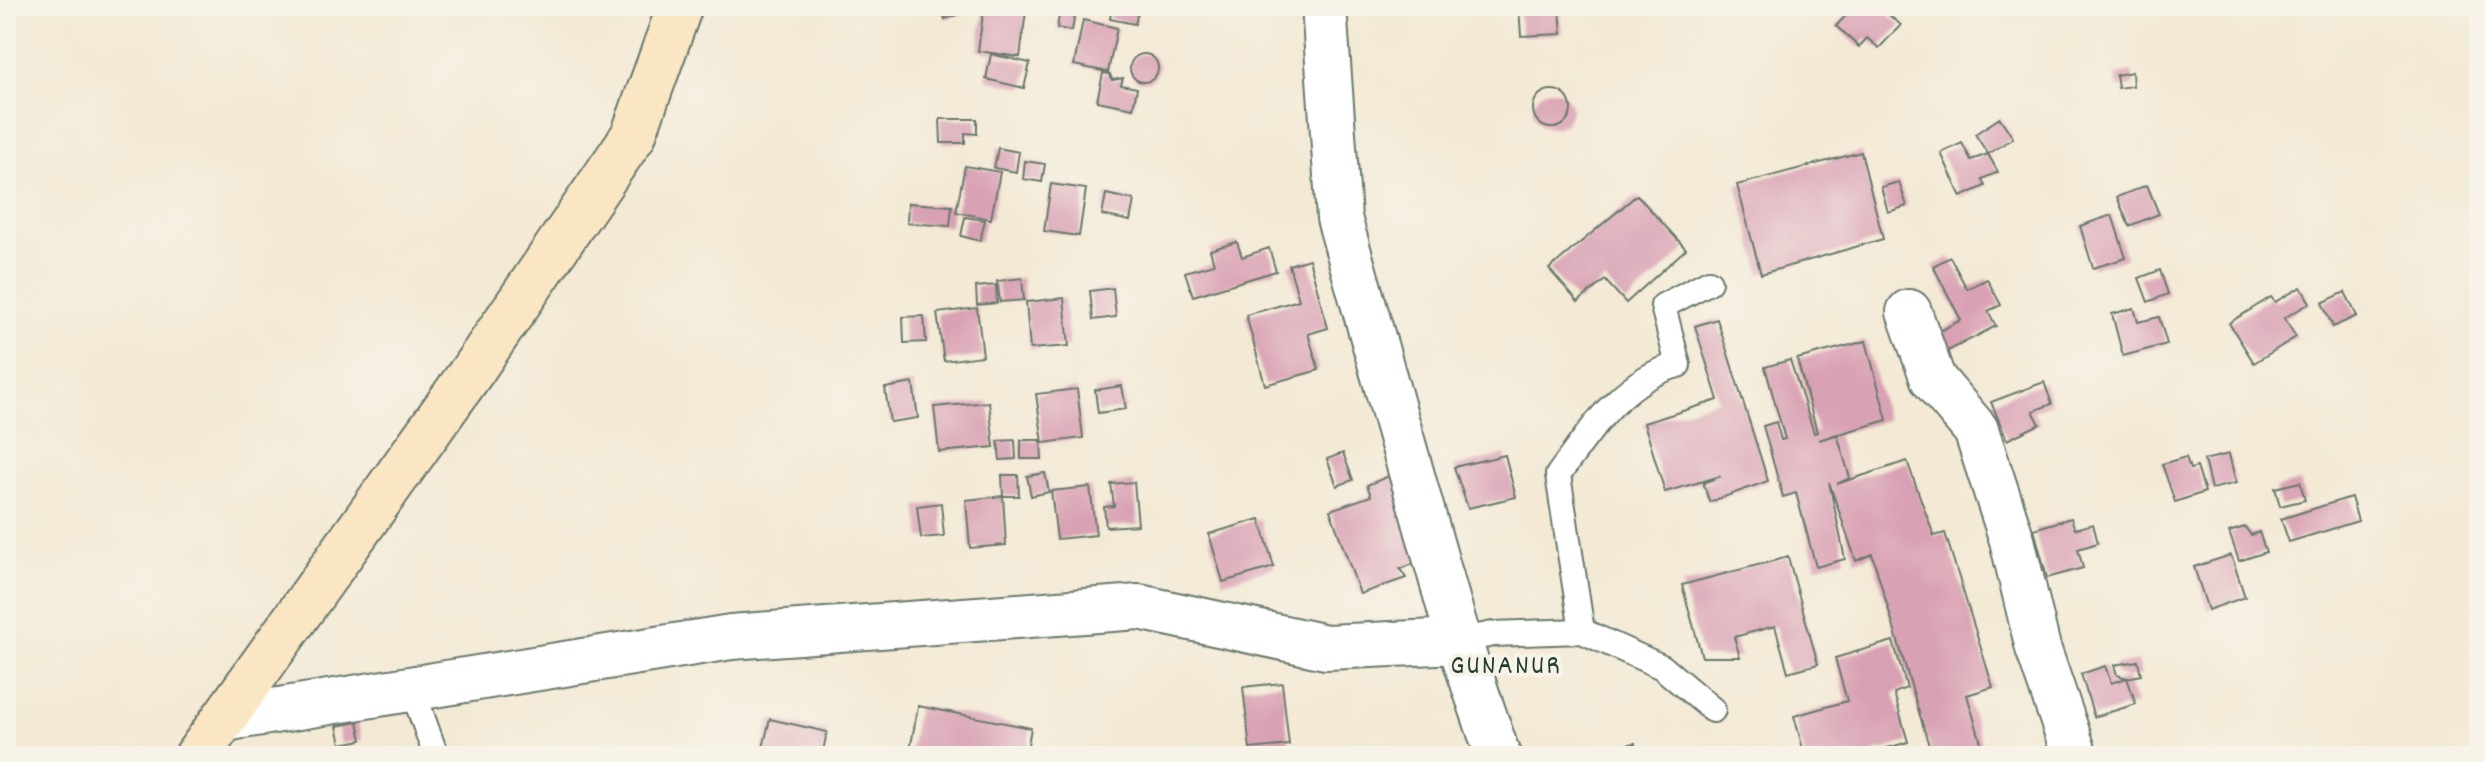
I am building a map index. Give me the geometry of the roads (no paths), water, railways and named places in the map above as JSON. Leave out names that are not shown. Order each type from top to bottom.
[{"type":"street","points":[[197,756],[472,371],[633,136],[680,6]]},
{"type":"street","points":[[1324,6],[1339,218],[1459,641],[1498,756]]},
{"type":"street","points":[[1909,312],[1933,379],[1976,430],[2012,540],[2038,648],[2075,756]]},
{"type":"street","points":[[224,719],[731,637],[1139,607],[1326,647],[1459,641]]},
{"type":"lane","points":[[1582,631],[1558,475],[1606,409],[1654,371],[1678,365],[1663,306],[1709,282]]},
{"type":"lane","points":[[1459,641],[1493,634],[1582,631],[1662,667],[1713,710]]},
{"type":"lane","points":[[412,688],[436,756]]},
{"type":"district","name":"GUNANUR","points":[[1506,668]]}]
